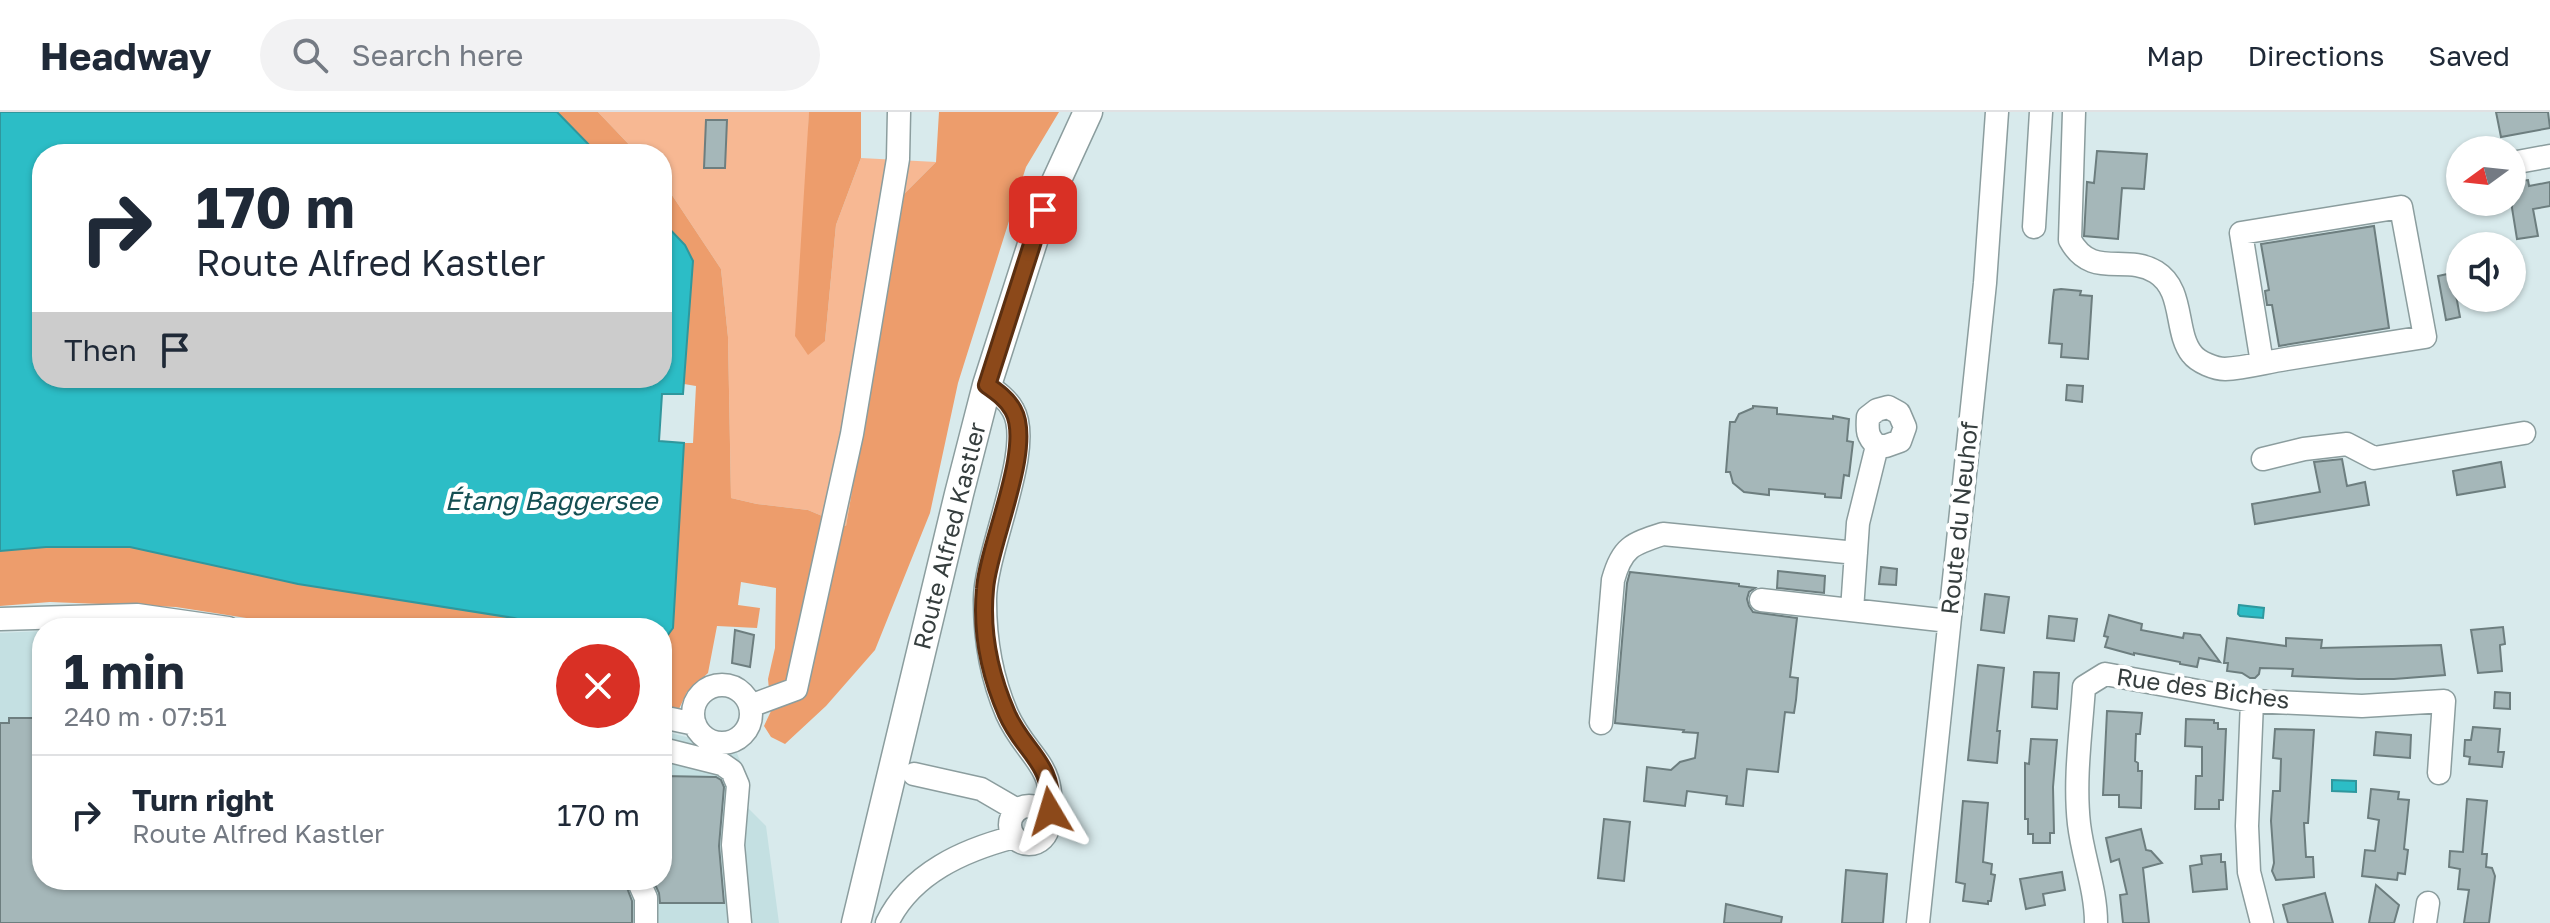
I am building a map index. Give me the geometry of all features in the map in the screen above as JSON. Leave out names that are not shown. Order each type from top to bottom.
[{"type":"main road","name":"Route Alfred Kastler","points":[[856,923],[987,385],[1043,210],[1088,112]]},
{"type":"street","points":[[750,706],[796,689],[852,434],[898,159],[899,112]]},
{"type":"street","name":"Route du Neuhof","points":[[1918,923],[1985,283],[1997,112]]},
{"type":"street","points":[[2034,227],[2041,112]]},
{"type":"street","points":[[2074,112],[2070,240],[2087,260],[2100,264],[2143,265],[2159,273],[2173,289],[2181,327],[2191,354],[2222,370],[2425,337],[2401,207],[2241,233],[2262,363]]},
{"type":"street","points":[[2526,160],[2550,156]]},
{"type":"street","points":[[987,385],[1004,398],[1015,412],[1019,443],[985,587],[985,636],[994,678],[1008,716],[1044,768],[1051,800],[1047,823],[1045,834],[1037,842],[1021,843],[1009,826],[1013,814],[1028,806],[1039,809],[1047,823]]},
{"type":"street","points":[[2263,459],[2304,449],[2347,444],[2374,458],[2524,433]]},
{"type":"street","points":[[1852,610],[1858,523],[1877,446]]},
{"type":"street","points":[[1601,723],[1613,580],[1620,557],[1636,542],[1663,534],[1856,553]]},
{"type":"street","points":[[1761,600],[1949,621]]},
{"type":"street","points":[[34,618],[137,615],[158,618]]},
{"type":"street","points":[[0,619],[32,618]]},
{"type":"street","name":"Rue des Biches","points":[[2096,923],[2096,904],[2084,856],[2076,787],[2084,687],[2105,674],[2252,701],[2362,706],[2444,701],[2439,773]]},
{"type":"street","points":[[715,686],[734,687],[750,706],[752,716],[744,735],[726,743],[707,739],[695,724],[693,714],[699,696],[715,686]]},
{"type":"street","points":[[2252,701],[2247,826],[2249,872],[2262,923]]},
{"type":"street","points":[[672,719],[695,724]]},
{"type":"street","points":[[672,752],[722,764],[732,771],[738,785],[733,845],[740,923]]},
{"type":"street","points":[[914,774],[981,789],[1017,810]]},
{"type":"street","points":[[887,923],[892,912],[912,889],[953,858],[1014,837]]},
{"type":"street","points":[[642,890],[646,898],[646,923]]},
{"type":"shaded area","points":[[557,112],[598,112],[628,144],[588,144]]},
{"type":"shaded area","points":[[598,112],[809,112],[807,184],[825,341],[836,225],[861,158],[936,162],[903,195],[846,526],[808,510],[731,498],[728,337],[721,269],[672,195],[672,144],[628,144]]},
{"type":"shaded area","points":[[809,112],[861,112],[861,158],[836,225],[825,341],[808,355],[795,336]]},
{"type":"shaded area","points":[[939,112],[1059,112],[1026,167],[958,383],[930,513],[875,650],[826,706],[785,744],[771,737],[764,726],[771,711],[768,679],[775,648],[776,588],[741,582],[738,605],[760,608],[757,628],[717,626],[708,673],[687,692],[679,709],[672,708],[672,629],[684,443],[693,443],[696,386],[684,384],[693,261],[685,245],[672,231],[672,195],[721,269],[728,337],[731,498],[808,510],[846,526],[903,195],[936,162]]},
{"type":"shaded area","points":[[46,547],[130,547],[298,584],[514,618],[246,618],[176,607],[50,602],[0,606],[0,551]]},
{"type":"shaded area","points":[[32,631],[32,890],[672,890],[672,733],[735,749],[749,781],[746,806],[766,826],[779,923],[0,923],[0,633]]},
{"type":"water","name":"Étang Baggersee","points":[[0,112],[557,112],[588,144],[32,144],[32,388],[672,388],[672,231],[685,245],[693,261],[683,394],[662,394],[659,441],[684,443],[672,629],[672,618],[514,618],[298,584],[130,547],[46,547],[0,551]]},
{"type":"water","points":[[2239,605],[2264,608],[2263,618],[2240,616]]},
{"type":"water","points":[[2332,780],[2356,781],[2356,792],[2332,791]]},
{"type":"building","points":[[2496,112],[2548,112],[2550,128],[2501,136]]},
{"type":"building","points":[[706,120],[727,120],[725,168],[704,168]]},
{"type":"building","points":[[2097,151],[2147,154],[2144,189],[2122,188],[2118,239],[2084,236],[2087,182],[2094,183]]},
{"type":"building","points":[[2526,180],[2529,186],[2550,182],[2550,206],[2533,209],[2538,236],[2526,238],[2526,232],[2516,232],[2513,216],[2526,216]]},
{"type":"building","points":[[2374,226],[2389,328],[2279,346],[2272,305],[2267,305],[2265,291],[2269,290],[2261,244]]},
{"type":"building","points":[[2446,274],[2446,312],[2459,312],[2460,317],[2446,320],[2438,276]]},
{"type":"building","points":[[2054,290],[2081,291],[2080,295],[2092,296],[2088,359],[2061,357],[2062,344],[2049,343]]},
{"type":"building","points":[[2067,385],[2083,386],[2082,402],[2066,400]]},
{"type":"building","points":[[1753,406],[1777,408],[1777,414],[1849,419],[1847,441],[1853,442],[1849,476],[1844,475],[1841,498],[1769,489],[1769,495],[1744,492],[1733,483],[1730,472],[1726,472],[1730,422],[1735,422],[1739,414]]},
{"type":"building","points":[[2342,459],[2347,486],[2365,482],[2369,505],[2255,524],[2252,504],[2320,492],[2314,462]]},
{"type":"building","points":[[2501,462],[2505,487],[2457,495],[2453,471]]},
{"type":"building","points":[[1881,567],[1897,569],[1896,585],[1879,584]]},
{"type":"building","points":[[1778,571],[1825,576],[1824,593],[1777,588]]},
{"type":"building","points":[[1630,572],[1755,588],[1749,592],[1747,599],[1753,612],[1797,618],[1790,677],[1798,678],[1796,700],[1794,713],[1785,712],[1778,772],[1747,769],[1743,806],[1726,804],[1727,796],[1687,791],[1685,806],[1644,801],[1647,767],[1671,770],[1680,762],[1695,758],[1698,733],[1615,723]]},
{"type":"building","points":[[1985,594],[2009,597],[2004,633],[1981,630]]},
{"type":"building","points":[[2109,615],[2142,624],[2141,630],[2183,638],[2184,633],[2200,635],[2220,662],[2199,658],[2197,667],[2105,647]]},
{"type":"building","points":[[2049,616],[2077,619],[2074,641],[2047,638]]},
{"type":"building","points":[[2503,627],[2505,644],[2500,645],[2502,671],[2478,673],[2471,630]]},
{"type":"building","points":[[735,630],[754,635],[750,667],[732,663]]},
{"type":"building","points":[[2227,638],[2286,646],[2286,638],[2322,640],[2321,648],[2441,645],[2445,675],[2358,679],[2292,676],[2293,669],[2260,668],[2255,678],[2250,678],[2242,673],[2227,671],[2228,663],[2224,663]]},
{"type":"building","points":[[1978,665],[2004,668],[1997,763],[1968,760]]},
{"type":"building","points":[[2034,672],[2059,673],[2057,709],[2032,707]]},
{"type":"building","points":[[2495,692],[2510,693],[2510,709],[2494,708]]},
{"type":"building","points":[[2107,711],[2142,713],[2140,734],[2136,734],[2135,761],[2138,771],[2142,771],[2141,808],[2119,807],[2119,795],[2103,795]]},
{"type":"building","points":[[9,718],[32,718],[32,890],[628,890],[632,901],[632,923],[0,923],[0,723],[9,723]]},
{"type":"building","points":[[2186,719],[2214,720],[2218,723],[2218,729],[2226,729],[2223,800],[2219,800],[2219,809],[2195,809],[2196,776],[2202,776],[2202,747],[2185,746]]},
{"type":"building","points":[[2473,727],[2500,729],[2498,752],[2504,752],[2502,767],[2469,764],[2470,757],[2464,756],[2465,740],[2471,740]]},
{"type":"building","points":[[2275,729],[2314,730],[2308,823],[2304,823],[2306,857],[2313,857],[2314,877],[2276,880],[2272,871],[2273,791],[2280,791],[2281,759],[2273,758]]},
{"type":"building","points":[[2376,732],[2411,735],[2410,758],[2374,755]]},
{"type":"building","points":[[2031,739],[2057,740],[2053,787],[2054,833],[2050,833],[2050,843],[2033,843],[2033,834],[2028,834],[2028,819],[2025,819],[2025,763],[2029,764]]},
{"type":"building","points":[[672,776],[716,777],[724,787],[719,846],[724,903],[660,903],[658,890],[672,890]]},
{"type":"building","points":[[2371,789],[2399,792],[2398,799],[2409,800],[2405,874],[2398,873],[2397,880],[2362,876],[2365,850],[2375,851],[2379,820],[2368,818]]},
{"type":"building","points":[[2467,799],[2487,801],[2482,854],[2487,854],[2486,867],[2492,868],[2495,876],[2489,923],[2464,923],[2469,890],[2458,889],[2460,869],[2449,867],[2450,851],[2463,852]]},
{"type":"building","points":[[1963,801],[1988,803],[1983,862],[1992,864],[1991,874],[1995,875],[1988,904],[1963,901],[1965,884],[1956,882]]},
{"type":"building","points":[[1604,819],[1630,822],[1624,881],[1598,878]]},
{"type":"building","points":[[2141,829],[2146,850],[2162,863],[2143,868],[2149,923],[2123,923],[2120,895],[2127,894],[2119,859],[2111,862],[2106,838]]},
{"type":"building","points":[[2221,854],[2221,862],[2225,862],[2227,889],[2193,892],[2190,866],[2202,864],[2201,856]]},
{"type":"building","points":[[1846,870],[1887,874],[1883,923],[1842,923]]},
{"type":"building","points":[[2062,872],[2065,890],[2043,894],[2045,905],[2026,909],[2020,879]]},
{"type":"building","points":[[2376,885],[2399,905],[2394,923],[2369,923]]},
{"type":"building","points":[[2325,893],[2333,923],[2288,923],[2283,905]]},
{"type":"building","points":[[1726,904],[1782,917],[1781,923],[1724,923]]},
{"type":"route","points":[[1043,210],[987,385],[1004,398],[1015,412],[1019,443],[985,587],[985,636],[994,678],[1008,716],[1044,768],[1050,787],[1050,811]]}]
